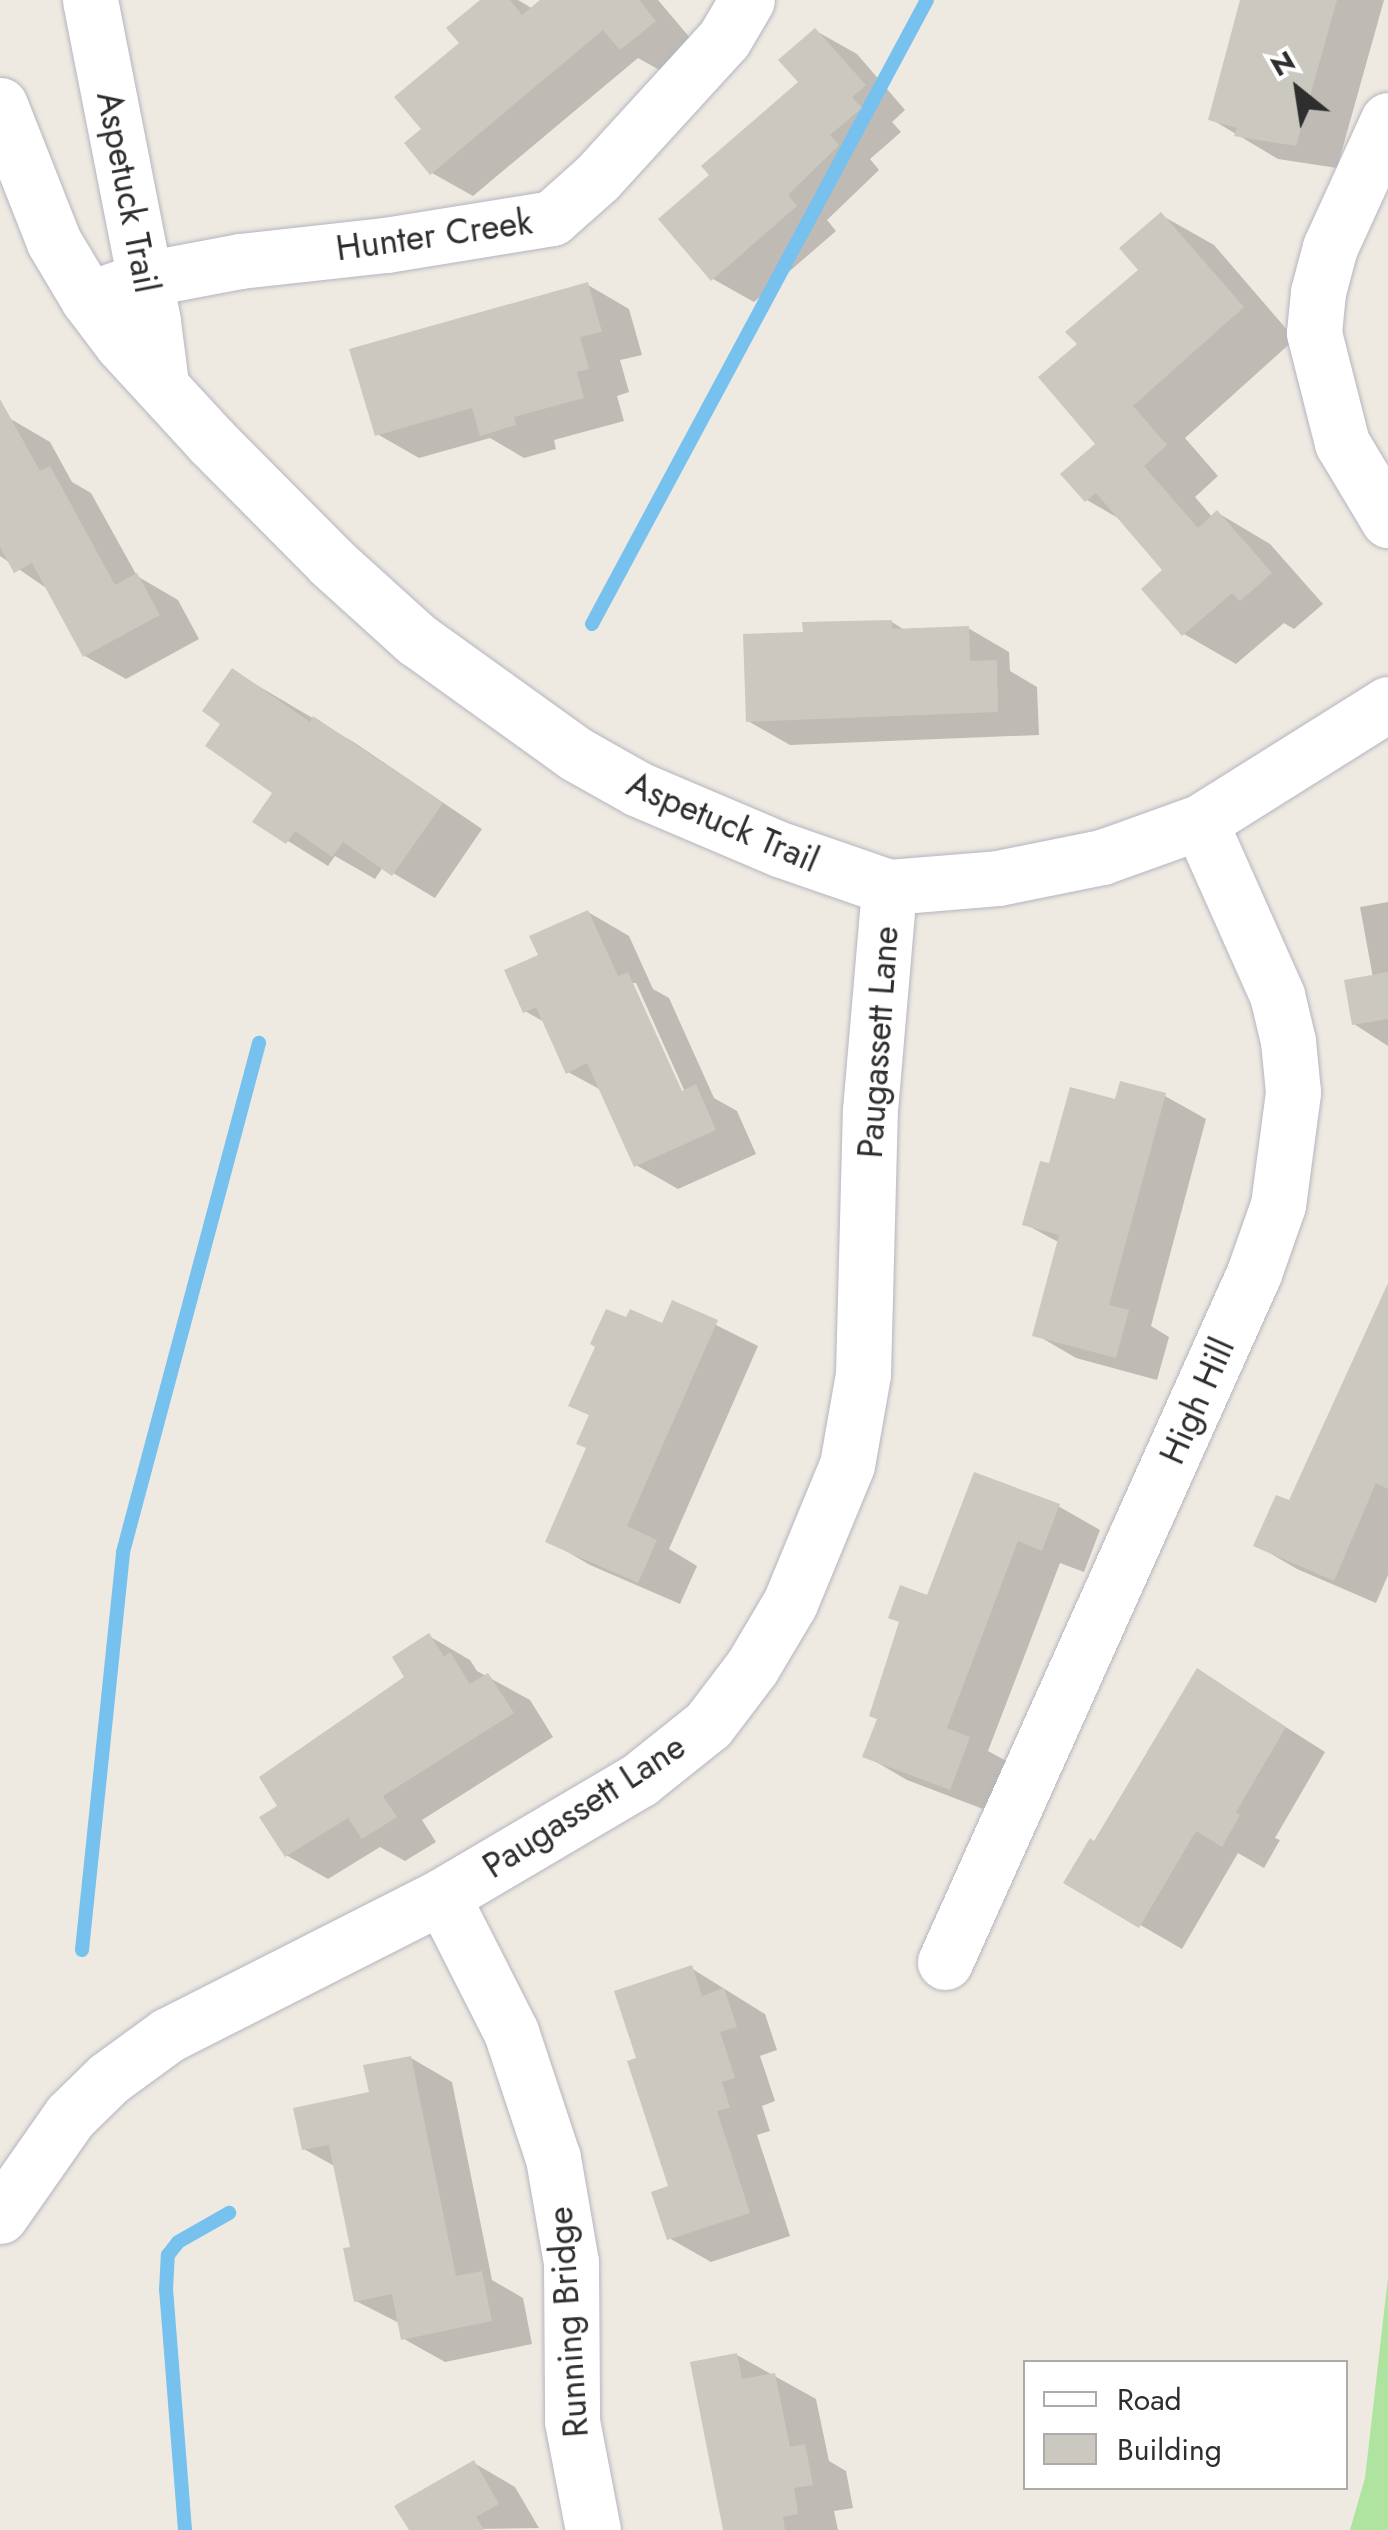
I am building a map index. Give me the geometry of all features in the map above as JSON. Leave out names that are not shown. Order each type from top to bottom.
[{"type":"street","name":"Aspetuck Trail","points":[[90,0],[145,279],[161,384]]},
{"type":"street","name":"Hunter Creek","points":[[88,299],[145,279],[240,261],[386,245],[552,218],[596,178],[724,39],[746,0]]},
{"type":"street","name":"Aspetuck Trail","points":[[0,105],[54,242],[88,299],[161,384],[331,562],[416,639],[576,754],[638,789],[709,820],[889,887],[998,878],[1102,857],[1200,822],[1388,704]]},
{"type":"street","points":[[1388,120],[1330,247],[1318,292],[1314,334],[1342,442],[1388,520]]},
{"type":"street","name":"High Hill","points":[[945,1962],[1246,1291],[1278,1204],[1292,1092],[1288,1042],[1277,995],[1200,822]]},
{"type":"street","name":"Paugassett Lane","points":[[0,2216],[70,2116],[110,2078],[168,2035],[442,1896],[674,1754],[708,1724],[752,1667],[790,1603],[846,1465],[864,1374],[870,1110],[889,887]]},
{"type":"street","name":"Running Bridge","points":[[442,1896],[512,2032],[553,2158],[571,2262],[572,2421],[593,2530]]},
{"type":"green space","points":[[1388,2277],[1388,2530],[1350,2530],[1365,2478]]},
{"type":"building","points":[[480,0],[510,0],[522,15],[540,0],[639,0],[656,21],[620,50],[603,30],[430,175],[404,143],[421,129],[394,97],[459,43],[446,28]]},
{"type":"building","points":[[1240,0],[1337,0],[1296,146],[1234,136],[1237,128],[1208,120]]},
{"type":"building","points":[[815,28],[866,85],[852,97],[862,108],[830,135],[839,145],[788,195],[797,206],[711,281],[658,219],[709,175],[701,166],[798,82],[778,60]]},
{"type":"building","points":[[1161,212],[1244,307],[1133,406],[1167,445],[1144,466],[1198,528],[1217,510],[1272,573],[1240,601],[1232,593],[1182,636],[1141,589],[1162,570],[1096,493],[1085,502],[1060,474],[1095,444],[1038,377],[1077,344],[1065,332],[1138,270],[1119,248]]},
{"type":"building","points":[[588,282],[602,332],[580,337],[589,369],[577,372],[584,398],[514,417],[516,425],[480,436],[472,408],[375,436],[349,349]]},
{"type":"building","points":[[0,399],[40,471],[50,466],[115,585],[137,573],[160,615],[83,657],[32,563],[14,573],[0,547]]},
{"type":"building","points":[[892,620],[892,629],[969,626],[970,661],[997,660],[998,712],[746,722],[743,634],[803,632],[802,622]]},
{"type":"building","points":[[232,668],[310,722],[313,716],[443,803],[392,876],[343,842],[332,857],[295,831],[286,844],[252,822],[272,793],[205,746],[220,724],[202,711]]},
{"type":"building","points":[[588,910],[618,976],[628,972],[682,1091],[696,1084],[716,1130],[634,1167],[587,1063],[566,1074],[536,1007],[523,1013],[504,970],[538,955],[529,936]]},
{"type":"building","points":[[1388,972],[1388,1019],[1352,1025],[1344,980]]},
{"type":"building","points":[[1120,1081],[1166,1093],[1109,1305],[1129,1310],[1116,1358],[1032,1336],[1059,1235],[1022,1225],[1040,1161],[1049,1163],[1070,1087],[1115,1099]]},
{"type":"building","points":[[1388,1283],[1388,1489],[1376,1483],[1334,1581],[1253,1546],[1276,1495],[1289,1500]]},
{"type":"building","points":[[672,1300],[718,1320],[627,1526],[657,1540],[638,1583],[545,1542],[586,1448],[576,1444],[589,1415],[568,1406],[595,1347],[590,1344],[606,1309],[626,1317],[630,1309],[662,1323]]},
{"type":"building","points":[[974,1472],[1060,1504],[1042,1551],[1018,1541],[947,1728],[970,1737],[950,1790],[862,1757],[877,1719],[869,1716],[899,1622],[888,1618],[900,1585],[927,1595]]},
{"type":"building","points":[[429,1633],[444,1657],[450,1652],[470,1684],[488,1673],[514,1713],[383,1796],[397,1817],[362,1839],[348,1818],[285,1857],[259,1817],[277,1806],[259,1777],[404,1677],[392,1657]]},
{"type":"building","points":[[1197,1668],[1286,1727],[1236,1812],[1240,1815],[1222,1847],[1196,1831],[1139,1928],[1063,1883],[1090,1838],[1094,1841]]},
{"type":"building","points":[[692,1965],[702,1996],[724,1988],[737,2027],[720,2032],[735,2078],[722,2082],[730,2108],[717,2111],[750,2213],[667,2240],[651,2192],[668,2186],[627,2061],[636,2058],[614,1991]]},
{"type":"building","points":[[411,2056],[456,2276],[482,2271],[492,2321],[401,2340],[392,2294],[354,2302],[343,2248],[350,2247],[329,2145],[302,2150],[293,2108],[369,2092],[363,2065]]},
{"type":"building","points":[[737,2353],[742,2379],[775,2373],[790,2447],[805,2444],[813,2485],[794,2488],[798,2514],[783,2517],[785,2530],[723,2530],[690,2362]]},
{"type":"building","points":[[474,2460],[499,2504],[476,2517],[484,2530],[409,2530],[394,2506]]},
{"type":"waterway","points":[[592,624],[927,0]]},
{"type":"waterway","points":[[82,1950],[123,1552],[259,1043]]},
{"type":"waterway","points":[[185,2530],[166,2290],[168,2255],[178,2242],[229,2213]]}]
